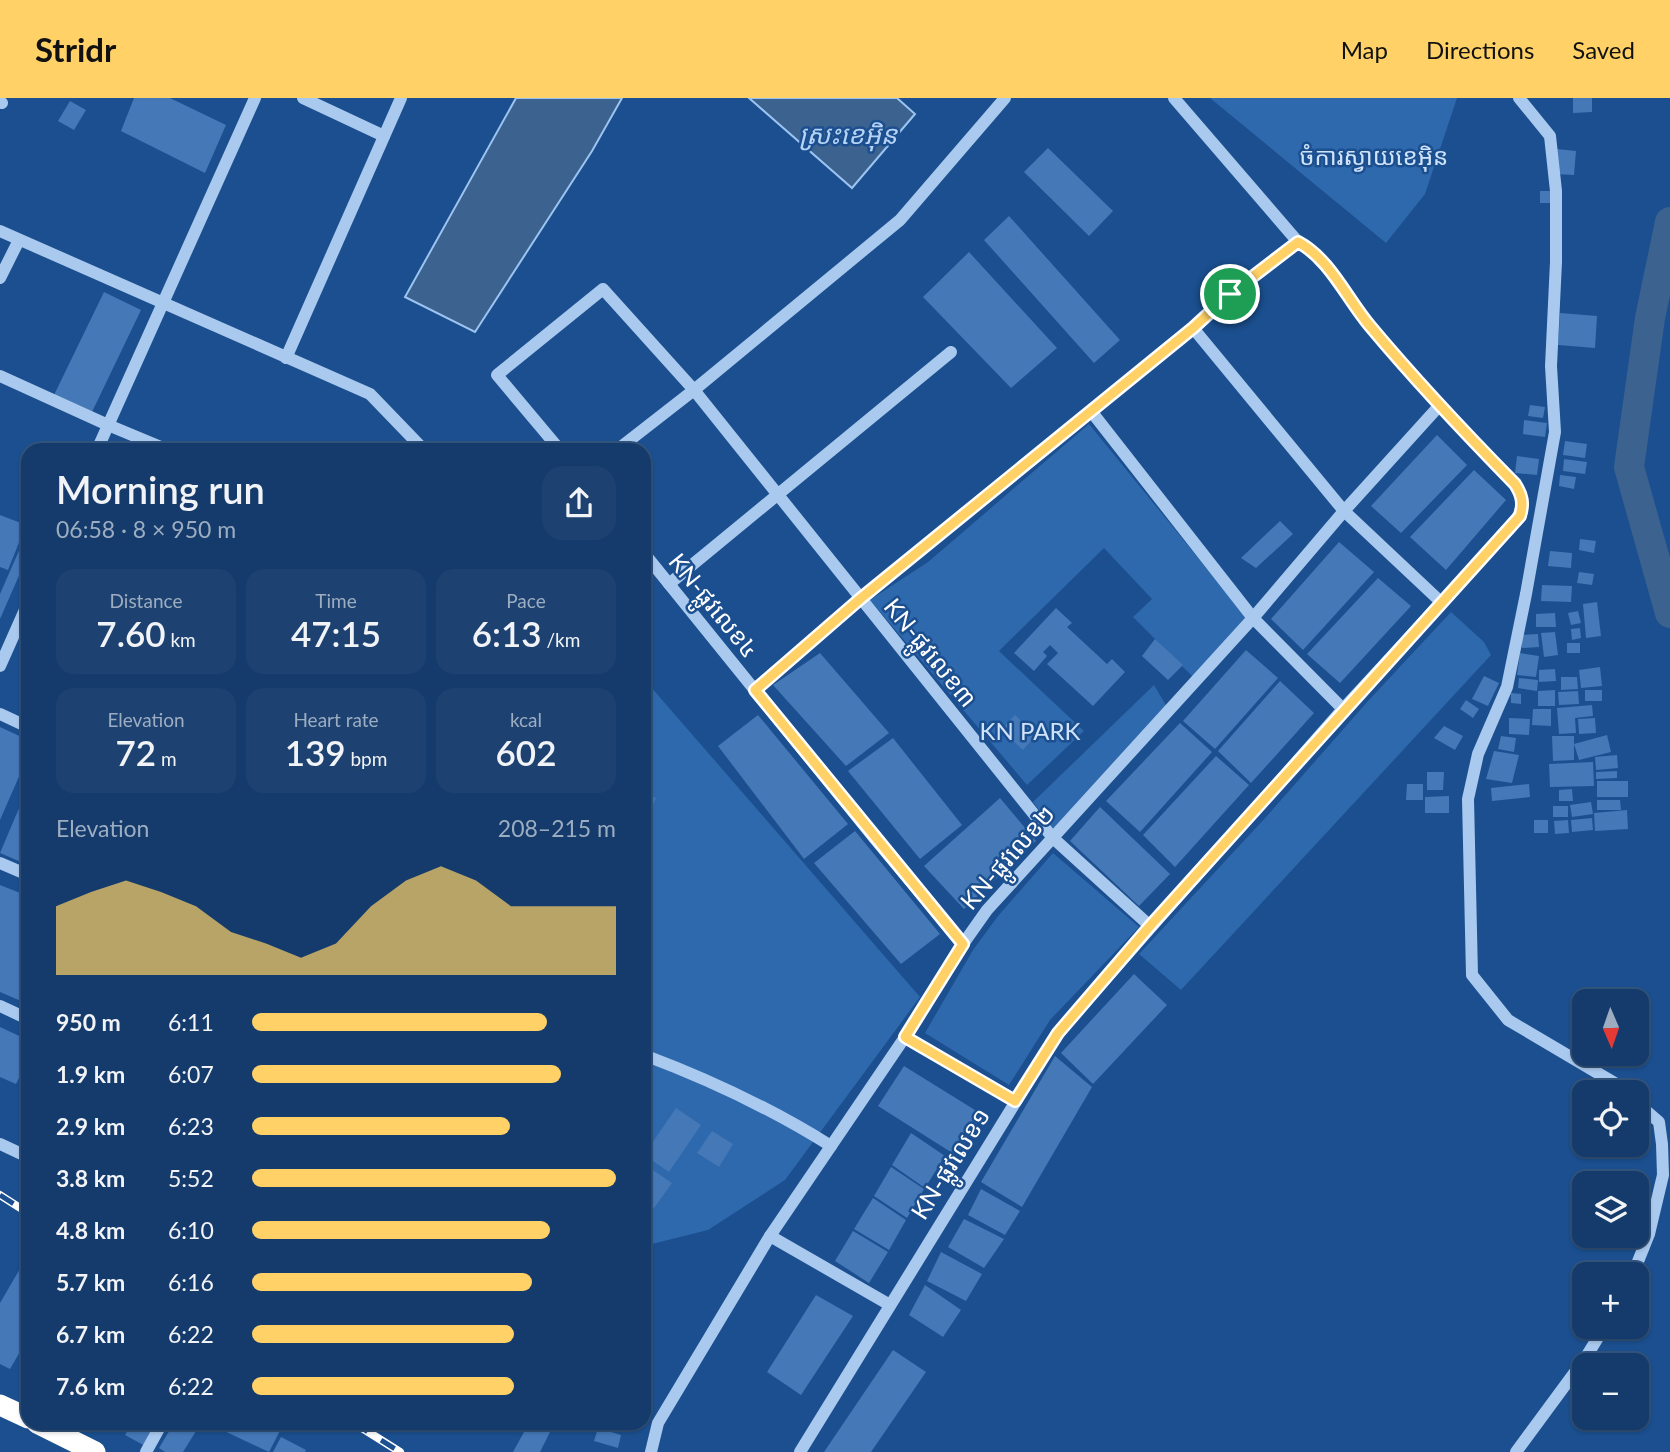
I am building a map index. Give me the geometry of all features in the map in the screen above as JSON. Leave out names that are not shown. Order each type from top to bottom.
[{"type":"highway","points":[[0,1405],[21,1416]]},
{"type":"highway","points":[[51,1430],[95,1452]]},
{"type":"street","points":[[100,443],[255,98]]},
{"type":"street","points":[[303,98],[384,136]]},
{"type":"street","points":[[286,358],[401,98]]},
{"type":"street","points":[[626,443],[900,220],[1005,98]]},
{"type":"street","name":"KN-ផ្លូវលេខ១","points":[[800,1452],[1058,1033],[1343,709],[1520,516],[1523,504],[1521,493],[1515,484],[1368,325],[1313,250],[1298,242],[1174,98]]},
{"type":"street","points":[[1518,98],[1550,136],[1556,191],[1551,366],[1555,432],[1507,687],[1478,754],[1468,799],[1472,975],[1508,1020],[1610,1080]]},
{"type":"street","points":[[0,231],[370,394],[417,443]]},
{"type":"street","points":[[0,278],[19,240]]},
{"type":"street","points":[[755,690],[860,599],[1193,328],[1230,294],[1298,242]]},
{"type":"street","name":"KN-ផ្លូវលេខ៣","points":[[554,443],[498,375],[603,289],[694,390],[1053,838],[1150,926]]},
{"type":"street","points":[[1193,328],[1344,511],[1442,603]]},
{"type":"street","points":[[669,584],[951,352]]},
{"type":"street","points":[[0,376],[151,443]]},
{"type":"street","name":"KN-ផ្លូវលេខ២","points":[[651,1452],[658,1423],[770,1236],[988,910],[1253,618],[1344,511],[1440,405]]},
{"type":"street","points":[[1091,411],[1253,618],[1343,709]]},
{"type":"street","name":"KN-ផ្លូវលេខ៤","points":[[651,562],[963,944]]},
{"type":"street","points":[[0,666],[21,630]]},
{"type":"street","points":[[0,714],[21,724]]},
{"type":"street","points":[[0,863],[21,873]]},
{"type":"street","points":[[0,1006],[21,1016]]},
{"type":"street","points":[[905,1037],[1015,1101]]},
{"type":"street","points":[[651,1058],[690,1072],[806,1130],[831,1146]]},
{"type":"street","points":[[1638,1262],[1649,1234],[1663,1175],[1659,1122],[1649,1113]]},
{"type":"street","points":[[0,1144],[21,1154]]},
{"type":"street","points":[[770,1236],[890,1305]]},
{"type":"street","points":[[1516,1452],[1597,1339]]},
{"type":"street","points":[[146,1452],[158,1430]]},
{"type":"green space","name":"ចំការស្វាយខេអ៊ិន","points":[[1210,98],[1457,98],[1425,194],[1386,243]]},
{"type":"green space","name":"KN PARK","points":[[1089,424],[1247,618],[1196,680],[1133,617],[1152,599],[1104,548],[999,651],[1084,731],[1027,785],[870,600],[928,562]]},
{"type":"green space","points":[[1451,612],[1484,642],[1491,655],[1181,990],[1139,954]]},
{"type":"green space","points":[[1154,685],[1167,707],[1054,829],[1033,802]]},
{"type":"green space","points":[[651,687],[920,997],[785,1180],[708,1230],[651,1244]]},
{"type":"green space","points":[[1053,853],[1139,927],[1050,1020],[1009,1085],[925,1033],[973,950],[998,916]]},
{"type":"water","points":[[516,98],[622,98],[592,151],[475,332],[405,297]]},
{"type":"water","name":"ស្រះខេអ៊ិន","points":[[749,98],[897,98],[915,114],[852,188]]},
{"type":"building","points":[[134,98],[170,98],[226,125],[205,173],[121,131]]},
{"type":"building","points":[[1573,98],[1592,98],[1592,112],[1573,113]]},
{"type":"building","points":[[70,101],[86,110],[74,130],[58,121]]},
{"type":"building","points":[[1048,148],[1113,211],[1089,236],[1024,172]]},
{"type":"building","points":[[1557,149],[1576,151],[1574,175],[1555,174]]},
{"type":"building","points":[[1540,191],[1556,191],[1557,203],[1540,203]]},
{"type":"building","points":[[1009,216],[1120,340],[1094,363],[984,240]]},
{"type":"building","points":[[969,252],[1057,348],[1011,388],[923,297]]},
{"type":"building","points":[[104,292],[141,310],[92,412],[54,395]]},
{"type":"building","points":[[1560,313],[1597,316],[1595,348],[1558,345]]},
{"type":"building","points":[[1530,405],[1545,407],[1543,418],[1528,416]]},
{"type":"building","points":[[1524,420],[1547,423],[1545,437],[1523,434]]},
{"type":"building","points":[[1437,435],[1467,465],[1401,533],[1371,506]]},
{"type":"building","points":[[1565,441],[1587,444],[1585,458],[1563,455]]},
{"type":"building","points":[[1517,456],[1539,459],[1537,475],[1515,473]]},
{"type":"building","points":[[1564,459],[1587,462],[1585,474],[1563,471]]},
{"type":"building","points":[[1474,470],[1506,500],[1446,570],[1410,537]]},
{"type":"building","points":[[1560,475],[1576,477],[1574,489],[1559,486]]},
{"type":"building","points":[[0,515],[21,523],[21,538],[8,570],[0,567]]},
{"type":"building","points":[[1280,521],[1293,534],[1256,568],[1241,558]]},
{"type":"building","points":[[1580,539],[1596,541],[1594,553],[1579,550]]},
{"type":"building","points":[[1339,542],[1374,572],[1303,650],[1271,619]]},
{"type":"building","points":[[21,546],[21,571],[0,619],[0,594]]},
{"type":"building","points":[[1550,551],[1572,553],[1571,568],[1548,566]]},
{"type":"building","points":[[1579,572],[1594,574],[1592,585],[1577,583]]},
{"type":"building","points":[[1378,578],[1411,606],[1340,683],[1307,654]]},
{"type":"building","points":[[1542,585],[1572,586],[1571,602],[1541,601]]},
{"type":"building","points":[[1597,602],[1601,636],[1586,638],[1583,604]]},
{"type":"building","points":[[1056,608],[1072,623],[1067,627],[1107,664],[1112,659],[1125,672],[1093,706],[1047,664],[1058,653],[1050,645],[1043,652],[1047,656],[1034,671],[1014,653]]},
{"type":"building","points":[[1578,611],[1581,623],[1571,625],[1568,613]]},
{"type":"building","points":[[1555,613],[1556,627],[1536,627],[1536,614]]},
{"type":"building","points":[[1580,628],[1581,638],[1572,640],[1571,629]]},
{"type":"building","points":[[1555,632],[1558,655],[1544,657],[1541,633]]},
{"type":"building","points":[[1538,634],[1539,647],[1522,648],[1521,635]]},
{"type":"building","points":[[1155,639],[1183,665],[1168,680],[1142,656]]},
{"type":"building","points":[[1567,643],[1580,643],[1580,653],[1567,653]]},
{"type":"building","points":[[1246,650],[1278,678],[1215,749],[1183,721]]},
{"type":"building","points":[[820,653],[889,733],[846,766],[773,685]]},
{"type":"building","points":[[1520,653],[1539,656],[1536,677],[1517,675]]},
{"type":"building","points":[[1600,667],[1602,686],[1581,688],[1579,670]]},
{"type":"building","points":[[1555,669],[1556,681],[1539,682],[1539,670]]},
{"type":"building","points":[[1484,676],[1499,683],[1488,706],[1472,699]]},
{"type":"building","points":[[1561,677],[1577,677],[1578,689],[1561,690]]},
{"type":"building","points":[[1519,678],[1538,680],[1537,691],[1518,688]]},
{"type":"building","points":[[1280,681],[1314,713],[1251,783],[1218,751]]},
{"type":"building","points":[[1555,690],[1555,706],[1538,706],[1538,691]]},
{"type":"building","points":[[1585,690],[1602,690],[1602,701],[1585,701]]},
{"type":"building","points":[[1578,691],[1579,704],[1559,705],[1558,692]]},
{"type":"building","points":[[1511,693],[1521,694],[1521,704],[1511,703]]},
{"type":"building","points":[[1466,700],[1479,709],[1473,718],[1460,709]]},
{"type":"building","points":[[1592,705],[1593,716],[1575,718],[1576,733],[1559,734],[1557,708]]},
{"type":"building","points":[[1533,709],[1551,709],[1551,726],[1532,725]]},
{"type":"building","points":[[758,715],[848,824],[804,859],[718,746]]},
{"type":"building","points":[[1015,715],[1036,735],[1023,750],[1001,730]]},
{"type":"building","points":[[1509,718],[1530,719],[1529,735],[1509,734]]},
{"type":"building","points":[[1595,718],[1596,733],[1579,734],[1578,719]]},
{"type":"building","points":[[1180,723],[1212,752],[1140,832],[1106,801]]},
{"type":"building","points":[[1444,726],[1463,736],[1455,750],[1434,738]]},
{"type":"building","points":[[0,727],[21,737],[21,772],[0,820]]},
{"type":"building","points":[[1607,735],[1611,752],[1579,760],[1574,744]]},
{"type":"building","points":[[1501,736],[1516,738],[1514,752],[1498,749]]},
{"type":"building","points":[[1552,736],[1574,736],[1574,760],[1553,761]]},
{"type":"building","points":[[893,738],[962,825],[920,859],[848,771]]},
{"type":"building","points":[[1494,751],[1519,755],[1512,783],[1486,779]]},
{"type":"building","points":[[1617,755],[1618,768],[1596,770],[1595,757]]},
{"type":"building","points":[[1216,756],[1249,785],[1175,867],[1143,835]]},
{"type":"building","points":[[1593,762],[1594,786],[1550,787],[1549,764]]},
{"type":"building","points":[[1617,771],[1617,778],[1596,779],[1596,772]]},
{"type":"building","points":[[1427,772],[1444,772],[1443,790],[1427,790]]},
{"type":"building","points":[[1597,781],[1628,781],[1628,797],[1597,797]]},
{"type":"building","points":[[1407,784],[1423,784],[1423,800],[1406,800]]},
{"type":"building","points":[[1529,784],[1530,797],[1492,801],[1491,788]]},
{"type":"building","points":[[1572,789],[1573,801],[1559,801],[1559,790]]},
{"type":"building","points":[[651,796],[656,798],[651,810]]},
{"type":"building","points":[[1449,796],[1449,813],[1425,813],[1425,797]]},
{"type":"building","points":[[1000,798],[1036,841],[964,909],[924,866]]},
{"type":"building","points":[[1597,800],[1620,800],[1621,810],[1597,810]]},
{"type":"building","points":[[1591,802],[1593,814],[1572,817],[1570,805]]},
{"type":"building","points":[[21,804],[21,862],[0,853]]},
{"type":"building","points":[[1553,806],[1568,806],[1568,817],[1553,817]]},
{"type":"building","points":[[1100,807],[1170,874],[1139,906],[1070,841]]},
{"type":"building","points":[[1627,810],[1628,829],[1595,831],[1594,813]]},
{"type":"building","points":[[1592,818],[1593,830],[1572,832],[1571,820]]},
{"type":"building","points":[[1534,820],[1548,820],[1548,833],[1534,833]]},
{"type":"building","points":[[1568,820],[1569,833],[1555,834],[1554,821]]},
{"type":"building","points":[[855,831],[940,934],[901,964],[814,863]]},
{"type":"building","points":[[0,885],[21,893],[21,1001],[0,992]]},
{"type":"building","points":[[1134,974],[1167,1005],[1093,1084],[1061,1053]]},
{"type":"building","points":[[0,1027],[21,1037],[21,1074],[16,1084],[0,1077]]},
{"type":"building","points":[[1055,1056],[1092,1087],[1022,1207],[981,1182]]},
{"type":"building","points":[[904,1066],[983,1115],[957,1156],[878,1106]]},
{"type":"building","points":[[676,1108],[701,1125],[669,1172],[651,1160],[651,1145]]},
{"type":"building","points":[[712,1131],[733,1144],[719,1167],[697,1153]]},
{"type":"building","points":[[911,1133],[945,1156],[925,1188],[892,1165]]},
{"type":"building","points":[[891,1167],[924,1189],[907,1218],[874,1196]]},
{"type":"building","points":[[651,1169],[672,1183],[651,1212]]},
{"type":"building","points":[[981,1189],[1020,1211],[1005,1235],[968,1215]]},
{"type":"building","points":[[873,1198],[906,1220],[889,1250],[854,1229]]},
{"type":"building","points":[[964,1219],[1004,1239],[984,1268],[948,1247]]},
{"type":"building","points":[[853,1231],[888,1252],[869,1283],[835,1261]]},
{"type":"building","points":[[941,1252],[982,1274],[966,1301],[927,1281]]},
{"type":"building","points":[[21,1267],[21,1350],[10,1369],[0,1364],[0,1303]]},
{"type":"building","points":[[925,1285],[961,1310],[943,1337],[909,1315]]},
{"type":"building","points":[[816,1295],[853,1316],[801,1395],[767,1372]]},
{"type":"building","points":[[893,1350],[926,1372],[871,1452],[824,1452]]},
{"type":"building","points":[[128,1430],[157,1430],[147,1447],[125,1435]]},
{"type":"building","points":[[170,1430],[197,1430],[183,1452],[165,1452],[159,1448]]},
{"type":"building","points":[[222,1430],[280,1430],[269,1452]]},
{"type":"building","points":[[525,1430],[550,1432],[540,1452],[513,1452]]},
{"type":"building","points":[[597,1430],[621,1435],[618,1448],[594,1441]]},
{"type":"building","points":[[281,1437],[306,1450],[305,1452],[273,1452]]},
{"type":"waterway","points":[[1670,222],[1650,318],[1629,467],[1670,613]]},
{"type":"railway","points":[[0,1195],[21,1208]]},
{"type":"railway","points":[[365,1430],[400,1452]]},
{"type":"route","points":[[1298,242],[1313,250],[1368,325],[1515,484],[1521,493],[1523,504],[1520,516],[1343,709],[1150,926],[1058,1033],[1015,1101],[905,1037],[963,944],[755,690],[860,599],[1193,328],[1230,294],[1298,242]]}]
